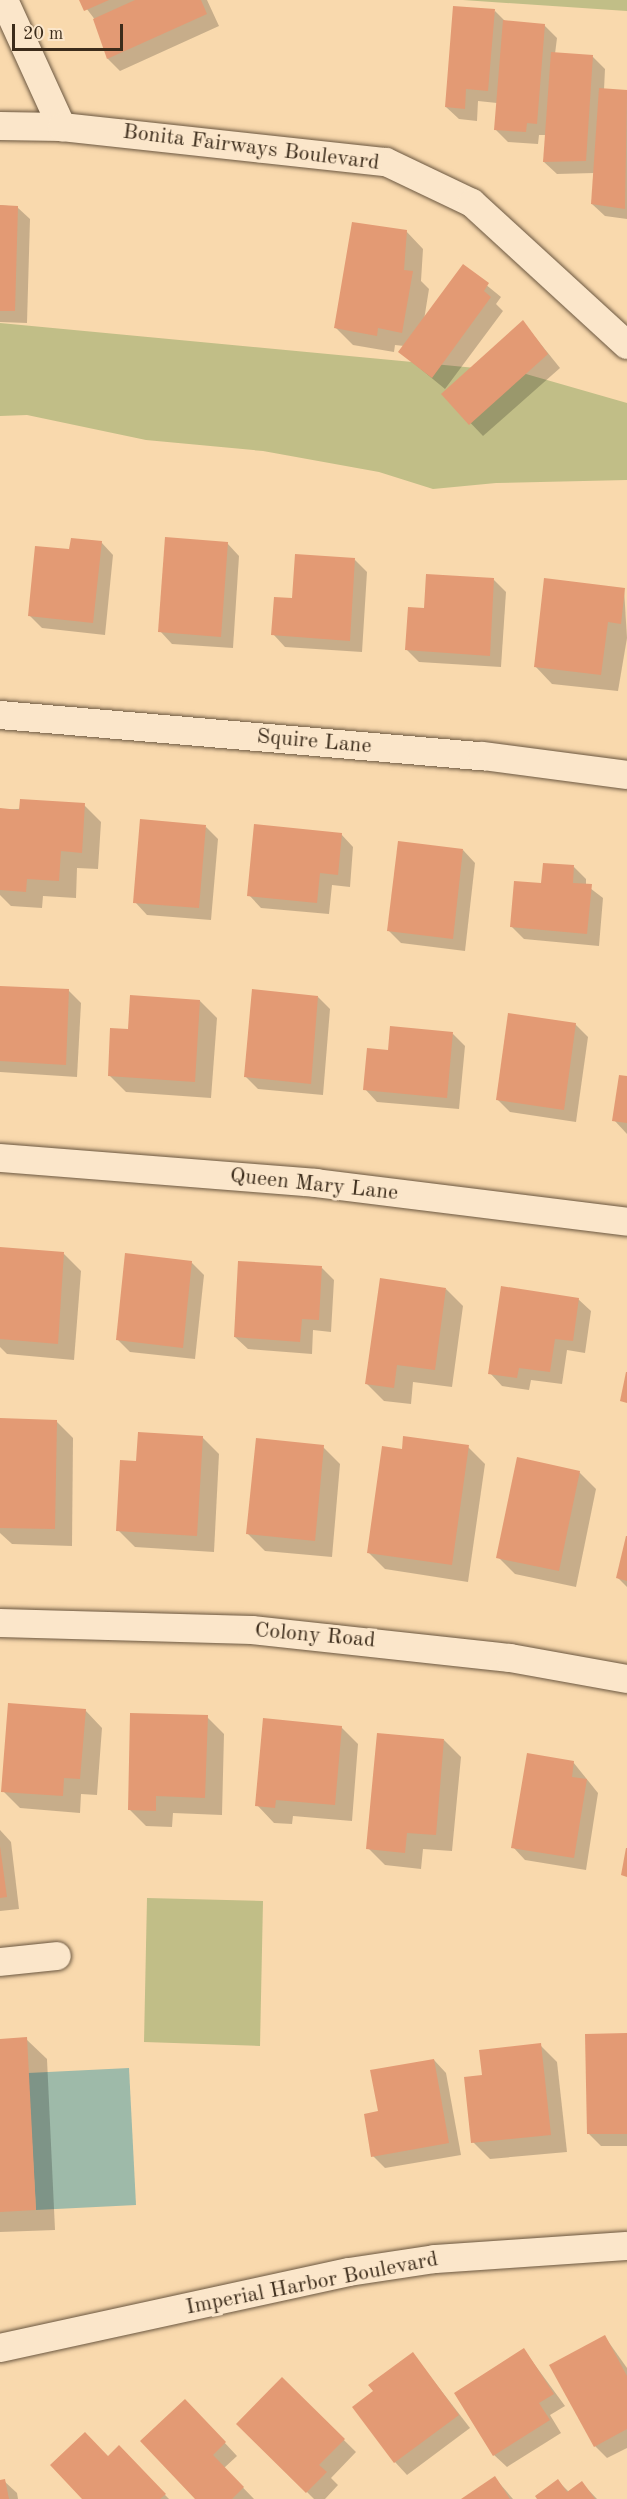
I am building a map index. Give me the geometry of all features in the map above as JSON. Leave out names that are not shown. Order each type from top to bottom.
[{"type":"street","points":[[4,0],[62,127]]},
{"type":"street","name":"Bonita Fairways Boulevard","points":[[0,126],[62,127],[386,162],[472,203],[627,345]]},
{"type":"street","name":"Squire Lane","points":[[0,715],[483,756],[627,775]]},
{"type":"street","name":"Queen Mary Lane","points":[[0,1158],[316,1183],[627,1222]]},
{"type":"street","name":"Colony Road","points":[[0,1623],[252,1630],[510,1658],[627,1679]]},
{"type":"street","points":[[0,1962],[57,1956]]},
{"type":"street","name":"Imperial Harbor Boulevard","points":[[0,2348],[349,2272],[435,2259],[627,2246]]},
{"type":"shaded area","points":[[463,0],[627,0],[627,11]]},
{"type":"shaded area","points":[[0,323],[519,372],[627,403],[627,480],[496,483],[433,489],[379,472],[263,451],[146,440],[27,415],[0,416]]},
{"type":"shaded area","points":[[147,1898],[263,1901],[260,2046],[144,2042]]},
{"type":"shaded area","points":[[129,2068],[136,2205],[36,2210],[28,2073]]},
{"type":"building","points":[[79,0],[109,0],[84,11]]},
{"type":"building","points":[[135,0],[201,0],[207,14],[107,59],[93,19]]},
{"type":"building","points":[[453,6],[495,9],[488,91],[466,89],[465,109],[445,107]]},
{"type":"building","points":[[503,20],[545,24],[537,124],[527,123],[526,132],[494,130]]},
{"type":"building","points":[[551,52],[593,55],[586,161],[543,162]]},
{"type":"building","points":[[599,88],[627,90],[625,209],[591,204]]},
{"type":"building","points":[[0,205],[18,206],[15,311],[0,311]]},
{"type":"building","points":[[352,222],[407,230],[404,270],[413,271],[402,333],[378,328],[377,336],[334,328]]},
{"type":"building","points":[[463,264],[489,283],[484,291],[491,297],[432,378],[398,352]]},
{"type":"building","points":[[523,320],[548,354],[469,425],[441,394]]},
{"type":"building","points":[[165,537],[228,542],[221,637],[158,632]]},
{"type":"building","points":[[71,538],[102,541],[93,623],[28,616],[35,546],[69,549]]},
{"type":"building","points":[[295,554],[355,558],[350,641],[271,635],[274,597],[292,598]]},
{"type":"building","points":[[426,574],[494,578],[490,656],[405,650],[408,607],[424,608]]},
{"type":"building","points":[[544,578],[625,588],[621,624],[608,622],[601,675],[534,667]]},
{"type":"building","points":[[20,799],[85,803],[82,853],[61,851],[59,881],[27,879],[26,892],[0,890],[0,808],[19,810]]},
{"type":"building","points":[[140,819],[206,825],[199,908],[133,903]]},
{"type":"building","points":[[254,824],[342,833],[338,875],[320,873],[317,903],[247,896]]},
{"type":"building","points":[[398,841],[463,849],[453,939],[387,931]]},
{"type":"building","points":[[543,863],[574,865],[573,883],[592,884],[587,934],[510,927],[514,881],[541,883]]},
{"type":"building","points":[[0,986],[69,989],[66,1065],[0,1061]]},
{"type":"building","points":[[252,989],[318,996],[311,1084],[244,1077]]},
{"type":"building","points":[[130,995],[200,1000],[195,1082],[108,1076],[110,1028],[128,1029]]},
{"type":"building","points":[[508,1013],[576,1023],[564,1110],[496,1100]]},
{"type":"building","points":[[390,1026],[453,1032],[447,1098],[363,1090],[367,1048],[388,1050]]},
{"type":"building","points":[[619,1075],[627,1076],[627,1123],[612,1121]]},
{"type":"building","points":[[0,1247],[64,1252],[58,1344],[0,1339]]},
{"type":"building","points":[[125,1253],[192,1261],[183,1348],[116,1340]]},
{"type":"building","points":[[238,1261],[322,1266],[319,1320],[302,1319],[300,1342],[234,1337]]},
{"type":"building","points":[[380,1278],[446,1288],[435,1370],[397,1365],[394,1388],[365,1384]]},
{"type":"building","points":[[501,1286],[579,1298],[573,1341],[555,1339],[550,1372],[519,1368],[517,1378],[488,1374]]},
{"type":"building","points":[[627,1372],[627,1403],[620,1401]]},
{"type":"building","points":[[0,1418],[57,1420],[55,1529],[0,1528]]},
{"type":"building","points":[[138,1432],[203,1436],[197,1536],[116,1531],[120,1460],[136,1461]]},
{"type":"building","points":[[403,1436],[469,1445],[452,1565],[367,1553],[382,1446],[402,1449]]},
{"type":"building","points":[[256,1438],[324,1445],[315,1541],[246,1534]]},
{"type":"building","points":[[517,1457],[580,1471],[559,1571],[496,1558]]},
{"type":"building","points":[[627,1536],[627,1581],[616,1578]]},
{"type":"building","points":[[8,1703],[86,1709],[80,1779],[64,1778],[63,1796],[1,1792]]},
{"type":"building","points":[[130,1713],[208,1715],[205,1798],[156,1796],[156,1811],[128,1810]]},
{"type":"building","points":[[263,1718],[342,1726],[335,1805],[276,1800],[275,1808],[255,1806]]},
{"type":"building","points":[[377,1733],[444,1739],[436,1835],[407,1833],[405,1853],[366,1849]]},
{"type":"building","points":[[527,1753],[574,1761],[572,1777],[587,1779],[574,1858],[511,1848]]},
{"type":"building","points":[[0,1846],[7,1897],[0,1898]]},
{"type":"building","points":[[627,1848],[627,1877],[621,1875]]},
{"type":"building","points":[[627,2033],[627,2134],[587,2134],[585,2034]]},
{"type":"building","points":[[27,2037],[36,2210],[0,2212],[0,2039]]},
{"type":"building","points":[[541,2043],[551,2135],[471,2143],[464,2077],[482,2075],[479,2050]]},
{"type":"building","points":[[434,2059],[449,2143],[371,2157],[364,2114],[378,2111],[370,2070]]},
{"type":"building","points":[[605,2335],[627,2376],[627,2429],[594,2447],[549,2365]]},
{"type":"building","points":[[524,2348],[554,2394],[539,2403],[550,2420],[493,2456],[454,2393]]},
{"type":"building","points":[[413,2352],[459,2415],[394,2463],[352,2407],[373,2391],[368,2385]]},
{"type":"building","points":[[282,2377],[345,2439],[319,2465],[327,2472],[306,2493],[236,2424]]},
{"type":"building","points":[[185,2399],[226,2442],[213,2455],[244,2487],[232,2499],[195,2499],[140,2441]]},
{"type":"building","points":[[85,2432],[108,2456],[119,2445],[166,2494],[160,2499],[82,2499],[50,2465]]},
{"type":"building","points":[[495,2476],[510,2499],[461,2499]]},
{"type":"building","points":[[5,2479],[9,2499],[0,2499],[0,2480]]},
{"type":"building","points":[[558,2479],[567,2492],[582,2481],[595,2499],[537,2499],[535,2496]]}]
